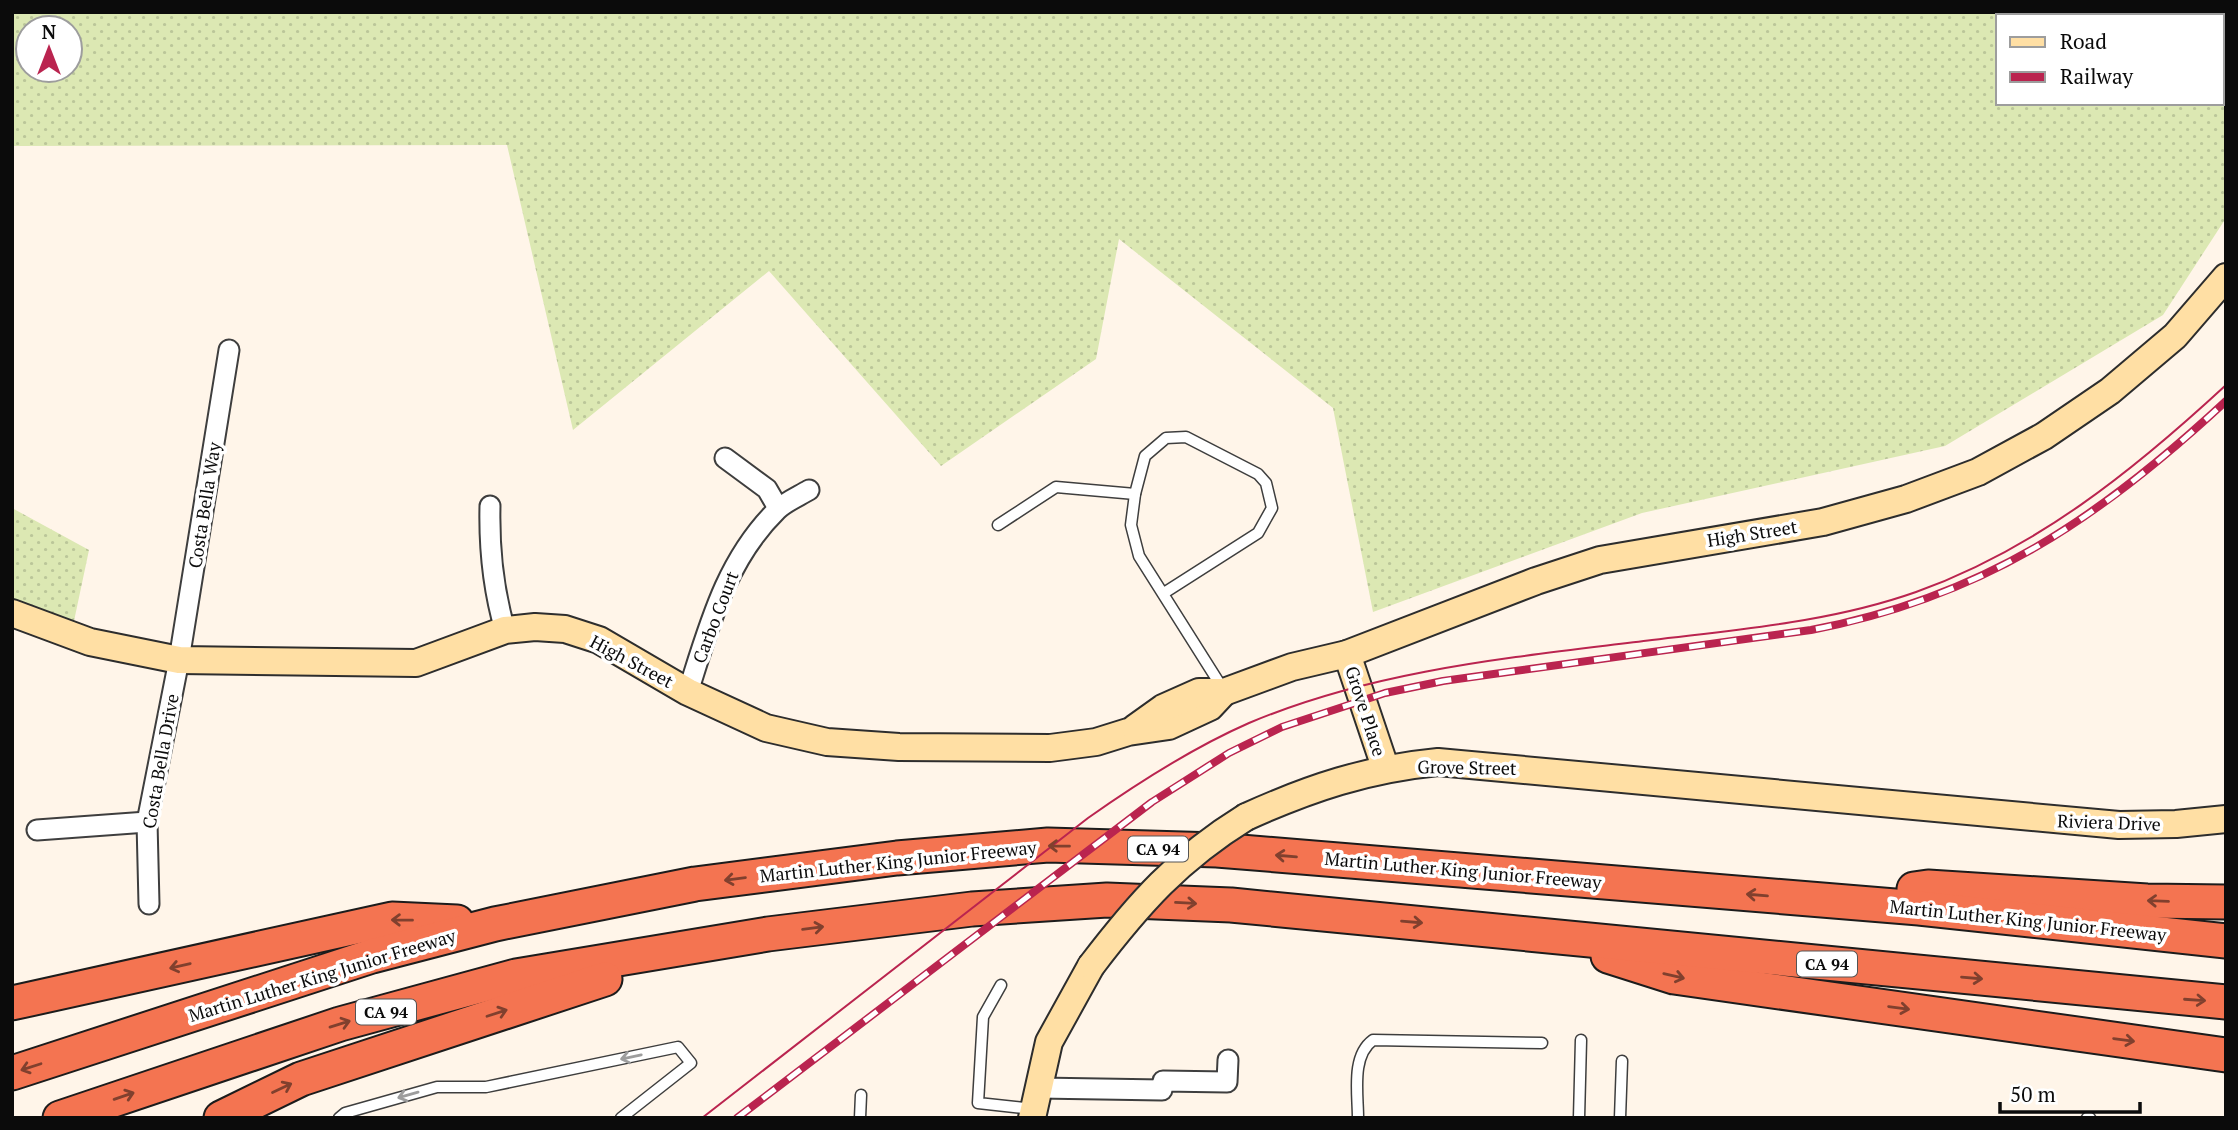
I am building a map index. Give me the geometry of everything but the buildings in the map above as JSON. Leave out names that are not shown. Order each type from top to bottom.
[{"type":"highway","name":"Martin Luther King Junior Freeway","points":[[12,1073],[372,956],[495,924],[695,884],[897,858],[1048,845],[1217,850],[1825,900],[2226,942]]},
{"type":"highway","points":[[1825,900],[1928,887],[2147,901],[2226,902]]},
{"type":"highway","name":"CA 94","points":[[60,1118],[340,1024],[491,983],[721,942],[972,909],[1107,900],[1231,905],[1539,933],[1716,953],[2226,1002]]},
{"type":"highway","points":[[12,1003],[392,919],[495,924]]},
{"type":"highway","points":[[1539,933],[1674,977],[2226,1055]]},
{"type":"highway","points":[[221,1118],[301,1079],[721,942]]},
{"type":"main road","name":"High Street","points":[[12,613],[90,642],[178,660],[416,663],[505,630],[535,627],[565,629],[599,640],[688,692],[766,728],[827,742],[899,747],[1050,748],[1096,742],[1128,732],[1169,726],[1210,707],[1224,692],[1292,667],[1347,654],[1536,581],[1600,560],[1823,522],[1906,499],[1978,472],[2044,436],[2118,385],[2175,336],[2226,277]]},
{"type":"main road","name":"Grove Place","points":[[1347,654],[1385,768]]},
{"type":"main road","name":"Grove Street","points":[[1035,1105],[1049,1042],[1091,965],[1146,898],[1203,844],[1246,817],[1294,795],[1385,768],[1438,762],[1511,766],[1991,815]]},
{"type":"main road","name":"Riviera Drive","points":[[1991,815],[2119,825],[2176,824],[2226,819]]},
{"type":"street","name":"Costa Bella Way","points":[[178,660],[229,351]]},
{"type":"street","points":[[725,458],[767,489],[778,508]]},
{"type":"street","name":"Carbo Court","points":[[688,692],[715,606],[732,568],[778,508],[809,490]]},
{"type":"street","points":[[490,506],[489,538],[494,591],[505,630]]},
{"type":"street","name":"Costa Bella Drive","points":[[149,904],[147,822],[178,660]]},
{"type":"street","points":[[37,830],[147,822]]},
{"type":"street","points":[[1035,1105],[1161,1090],[1163,1081],[1227,1082],[1228,1060]]},
{"type":"lane","points":[[1164,593],[1258,533],[1272,508],[1266,483],[1258,474],[1186,437],[1166,438],[1145,456],[1135,495],[1132,525],[1139,556],[1224,692]]},
{"type":"lane","points":[[998,525],[1056,487],[1135,495]]},
{"type":"lane","points":[[1001,985],[983,1017],[978,1103],[1035,1105]]},
{"type":"lane","points":[[1358,1118],[1359,1060],[1365,1046],[1373,1040],[1542,1043]]},
{"type":"lane","points":[[1579,1118],[1581,1041]]},
{"type":"lane","points":[[342,1116],[437,1087],[486,1087],[678,1047],[691,1063],[621,1118]]},
{"type":"lane","points":[[1620,1118],[1622,1061]]},
{"type":"lane","points":[[860,1118],[861,1094]]},
{"type":"green space","points":[[12,12],[2226,12],[2226,218],[2163,315],[1945,446],[1642,513],[1373,612],[1333,408],[1119,239],[1096,359],[941,466],[769,271],[573,430],[507,145],[12,146]]},
{"type":"green space","points":[[12,508],[89,550],[74,621],[12,600]]},
{"type":"tram line","points":[[702,1118],[1088,818],[1166,766],[1207,743],[1297,705],[1397,677],[1498,659],[1786,623],[1852,611],[1916,592],[2002,554],[2081,505],[2155,448],[2226,385]]},
{"type":"railway","points":[[737,1118],[1152,802],[1229,753],[1282,727],[1385,693],[1443,681],[1811,630],[1873,616],[1931,597],[1984,574],[2084,517],[2132,482],[2226,401]]}]
